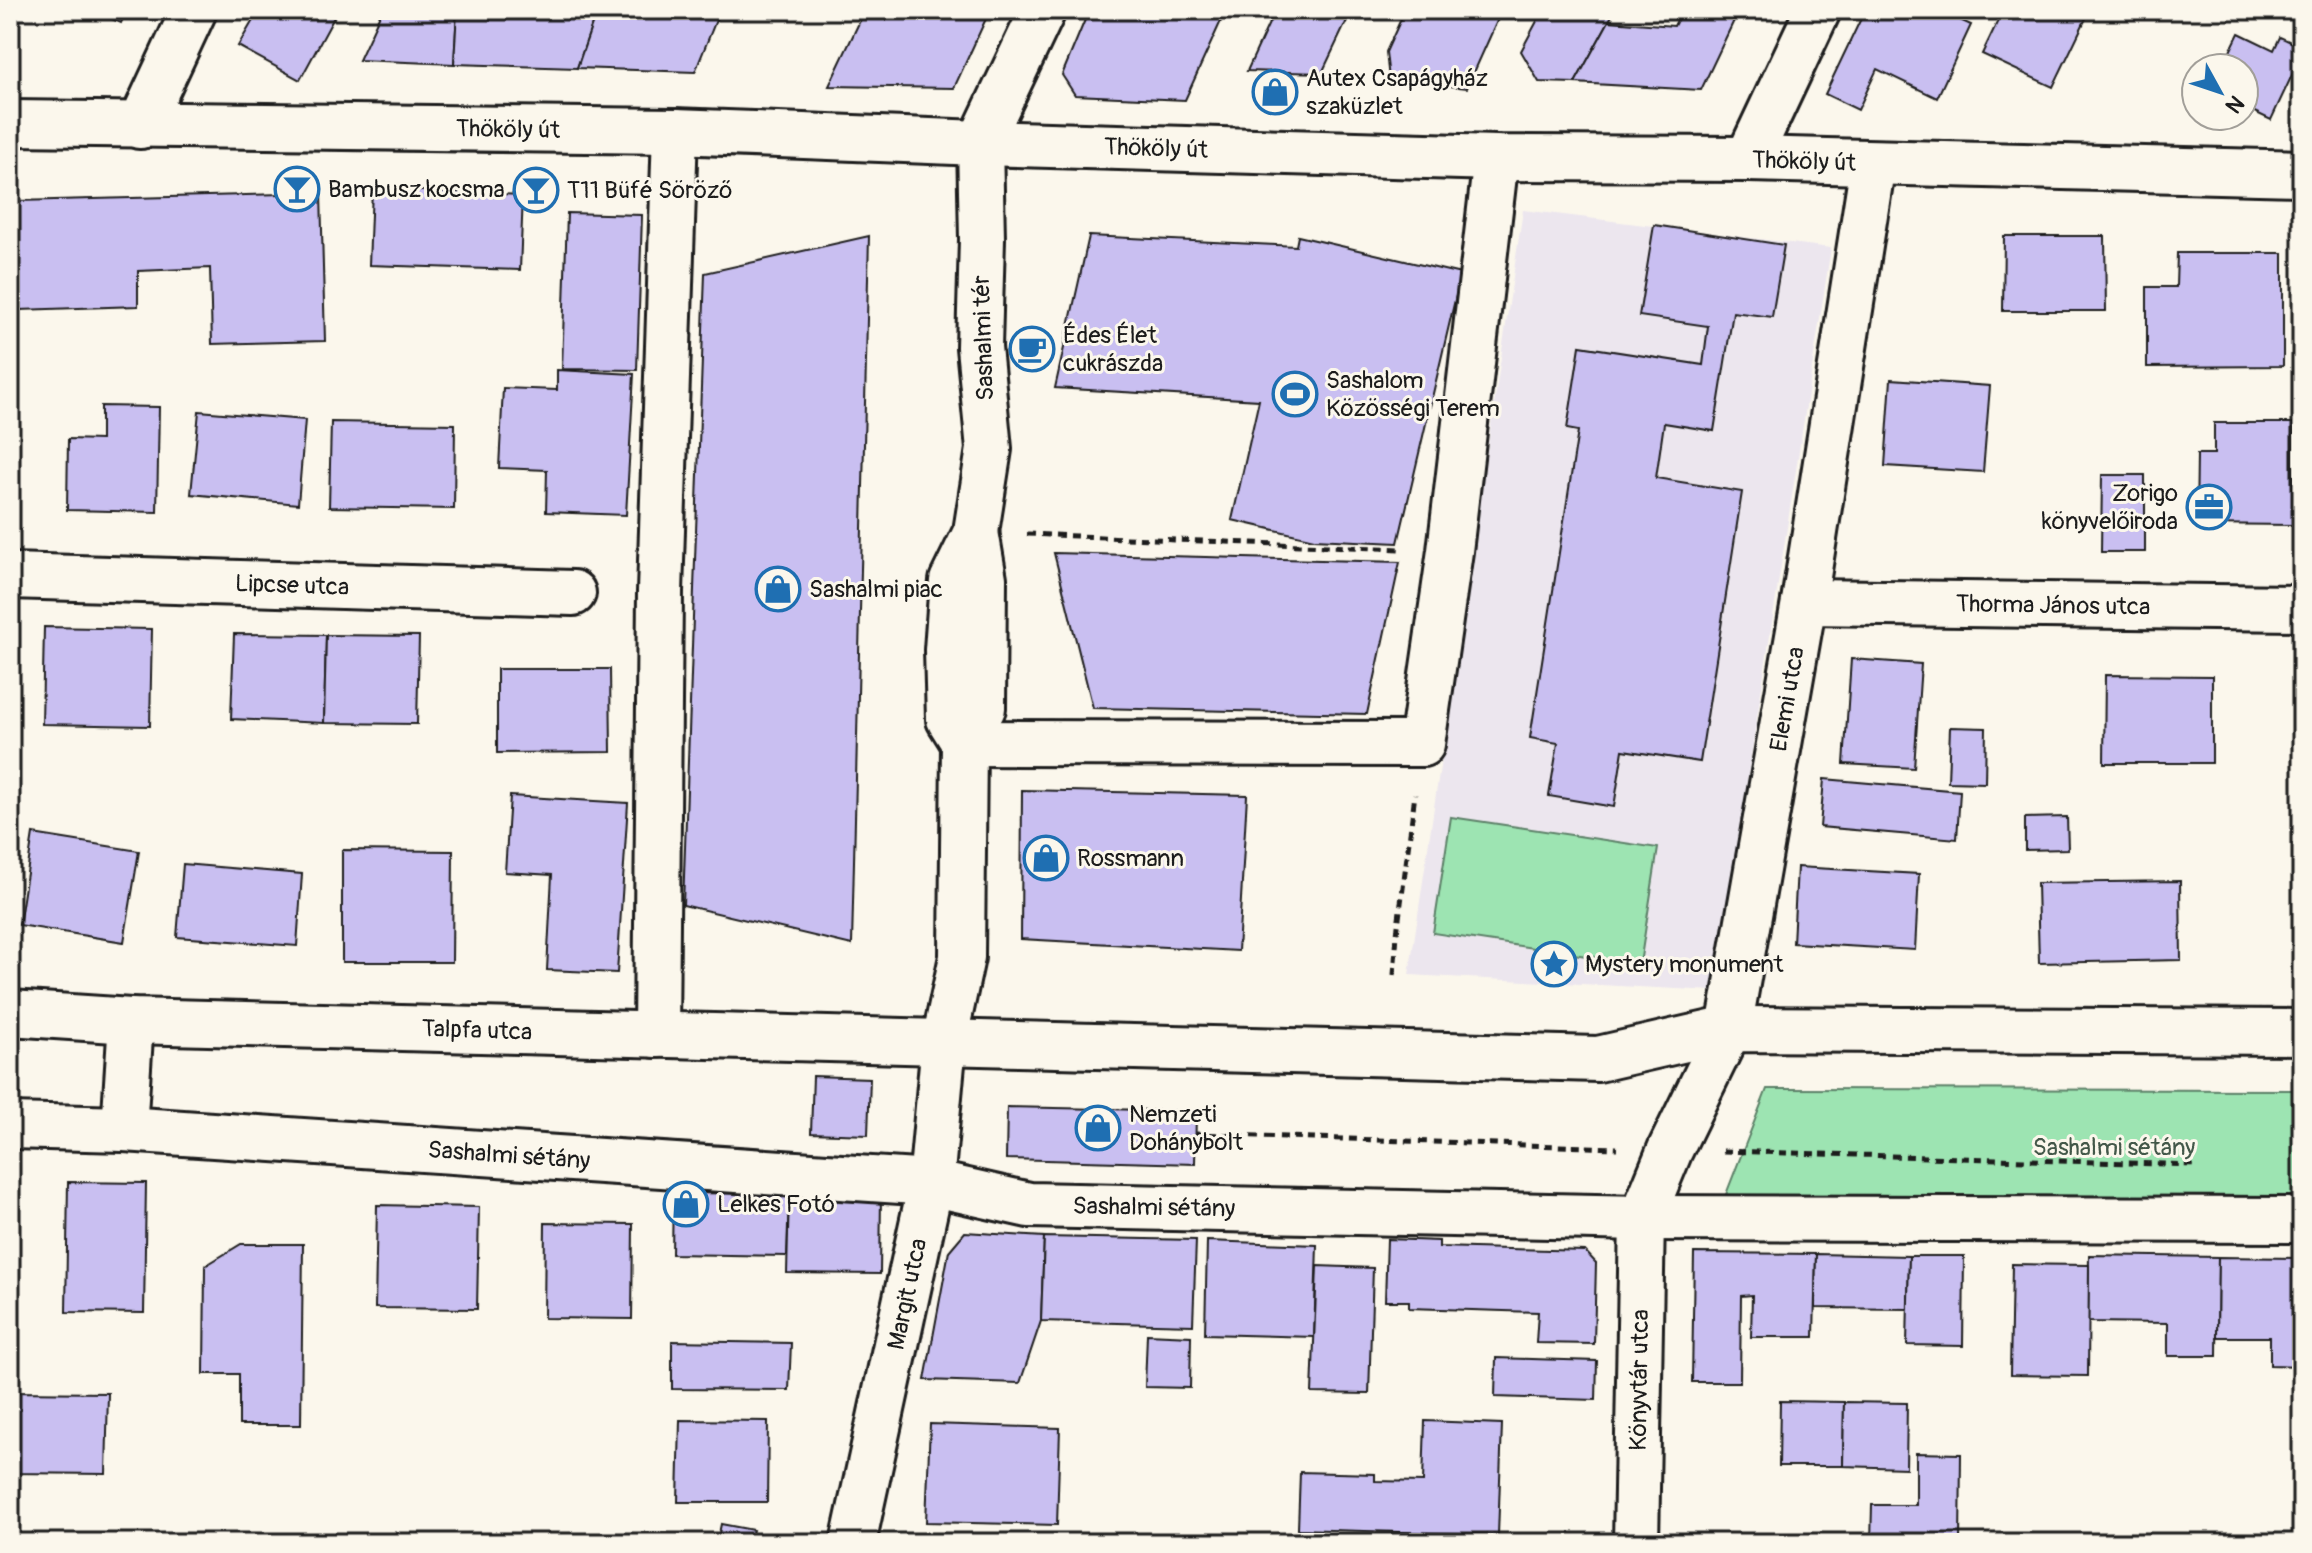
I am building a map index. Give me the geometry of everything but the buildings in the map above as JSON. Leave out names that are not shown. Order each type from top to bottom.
[{"type":"street","points":[[140,126],[194,10]]},
{"type":"street","points":[[980,143],[1043,10]]},
{"type":"street","points":[[1748,159],[1818,10]]},
{"type":"street","name":"Thököly út","points":[[10,123],[675,131],[1496,158],[1748,159],[2302,173]]},
{"type":"street","points":[[656,1035],[660,592],[675,131]]},
{"type":"street","name":"Sashalmi tér","points":[[944,1042],[962,957],[964,743],[983,708],[984,579],[976,532],[989,449],[979,347],[982,239],[980,143]]},
{"type":"street","points":[[964,743],[1422,744],[1450,551],[1496,158]]},
{"type":"street","name":"Elemi utca","points":[[1642,1218],[1670,1150],[1729,1029],[1804,602],[1873,163]]},
{"type":"street","name":"Lipcse utca","points":[[10,576],[573,593]]},
{"type":"street","name":"Thorma János utca","points":[[1804,602],[2302,608]]},
{"type":"street","name":"Talpfa utca","points":[[10,1013],[131,1021],[944,1042]]},
{"type":"street","points":[[124,1129],[131,1021]]},
{"type":"street","points":[[944,1042],[1598,1059],[1729,1029],[2302,1032]]},
{"type":"street","name":"Margit utca","points":[[853,1543],[931,1183],[944,1042]]},
{"type":"street","name":"Sashalmi sétány","points":[[10,1126],[124,1129],[931,1183],[1029,1205],[1642,1218],[2302,1220]]},
{"type":"street","name":"Könyvtár utca","points":[[1636,1543],[1642,1218]]},
{"type":"path","points":[[976,532],[1450,551]]},
{"type":"path","points":[[1394,975],[1422,744]]},
{"type":"path","points":[[1195,1134],[2207,1166]]},
{"type":"shaded area","points":[[1523,210],[1831,248],[1714,991],[1409,975]]},
{"type":"green space","points":[[1451,817],[1658,848],[1640,964],[1433,933]]},
{"type":"green space","name":"Sashalmi sétány","points":[[1767,1089],[2302,1090],[2302,1206],[1725,1197]]},
{"type":"place","name":"Autex Csapágyház szaküzlet","points":[[1275,92]]},
{"type":"place","name":"Bambusz kocsma","points":[[297,189]]},
{"type":"place","name":"T11 Büfé Söröző","points":[[536,190]]},
{"type":"place","name":"Édes Élet cukrászda","points":[[1032,349]]},
{"type":"place","name":"Sashalom Közösségi Terem","points":[[1295,394]]},
{"type":"place","name":"Zorigo könyvelőiroda","points":[[2209,507]]},
{"type":"place","name":"Sashalmi piac","points":[[778,589]]},
{"type":"place","name":"Rossmann","points":[[1046,858]]},
{"type":"place","name":"Mystery monument","points":[[1554,964]]},
{"type":"place","name":"Nemzeti Dohánybolt","points":[[1098,1128]]},
{"type":"place","name":"Lelkes Fotó","points":[[686,1204]]}]
